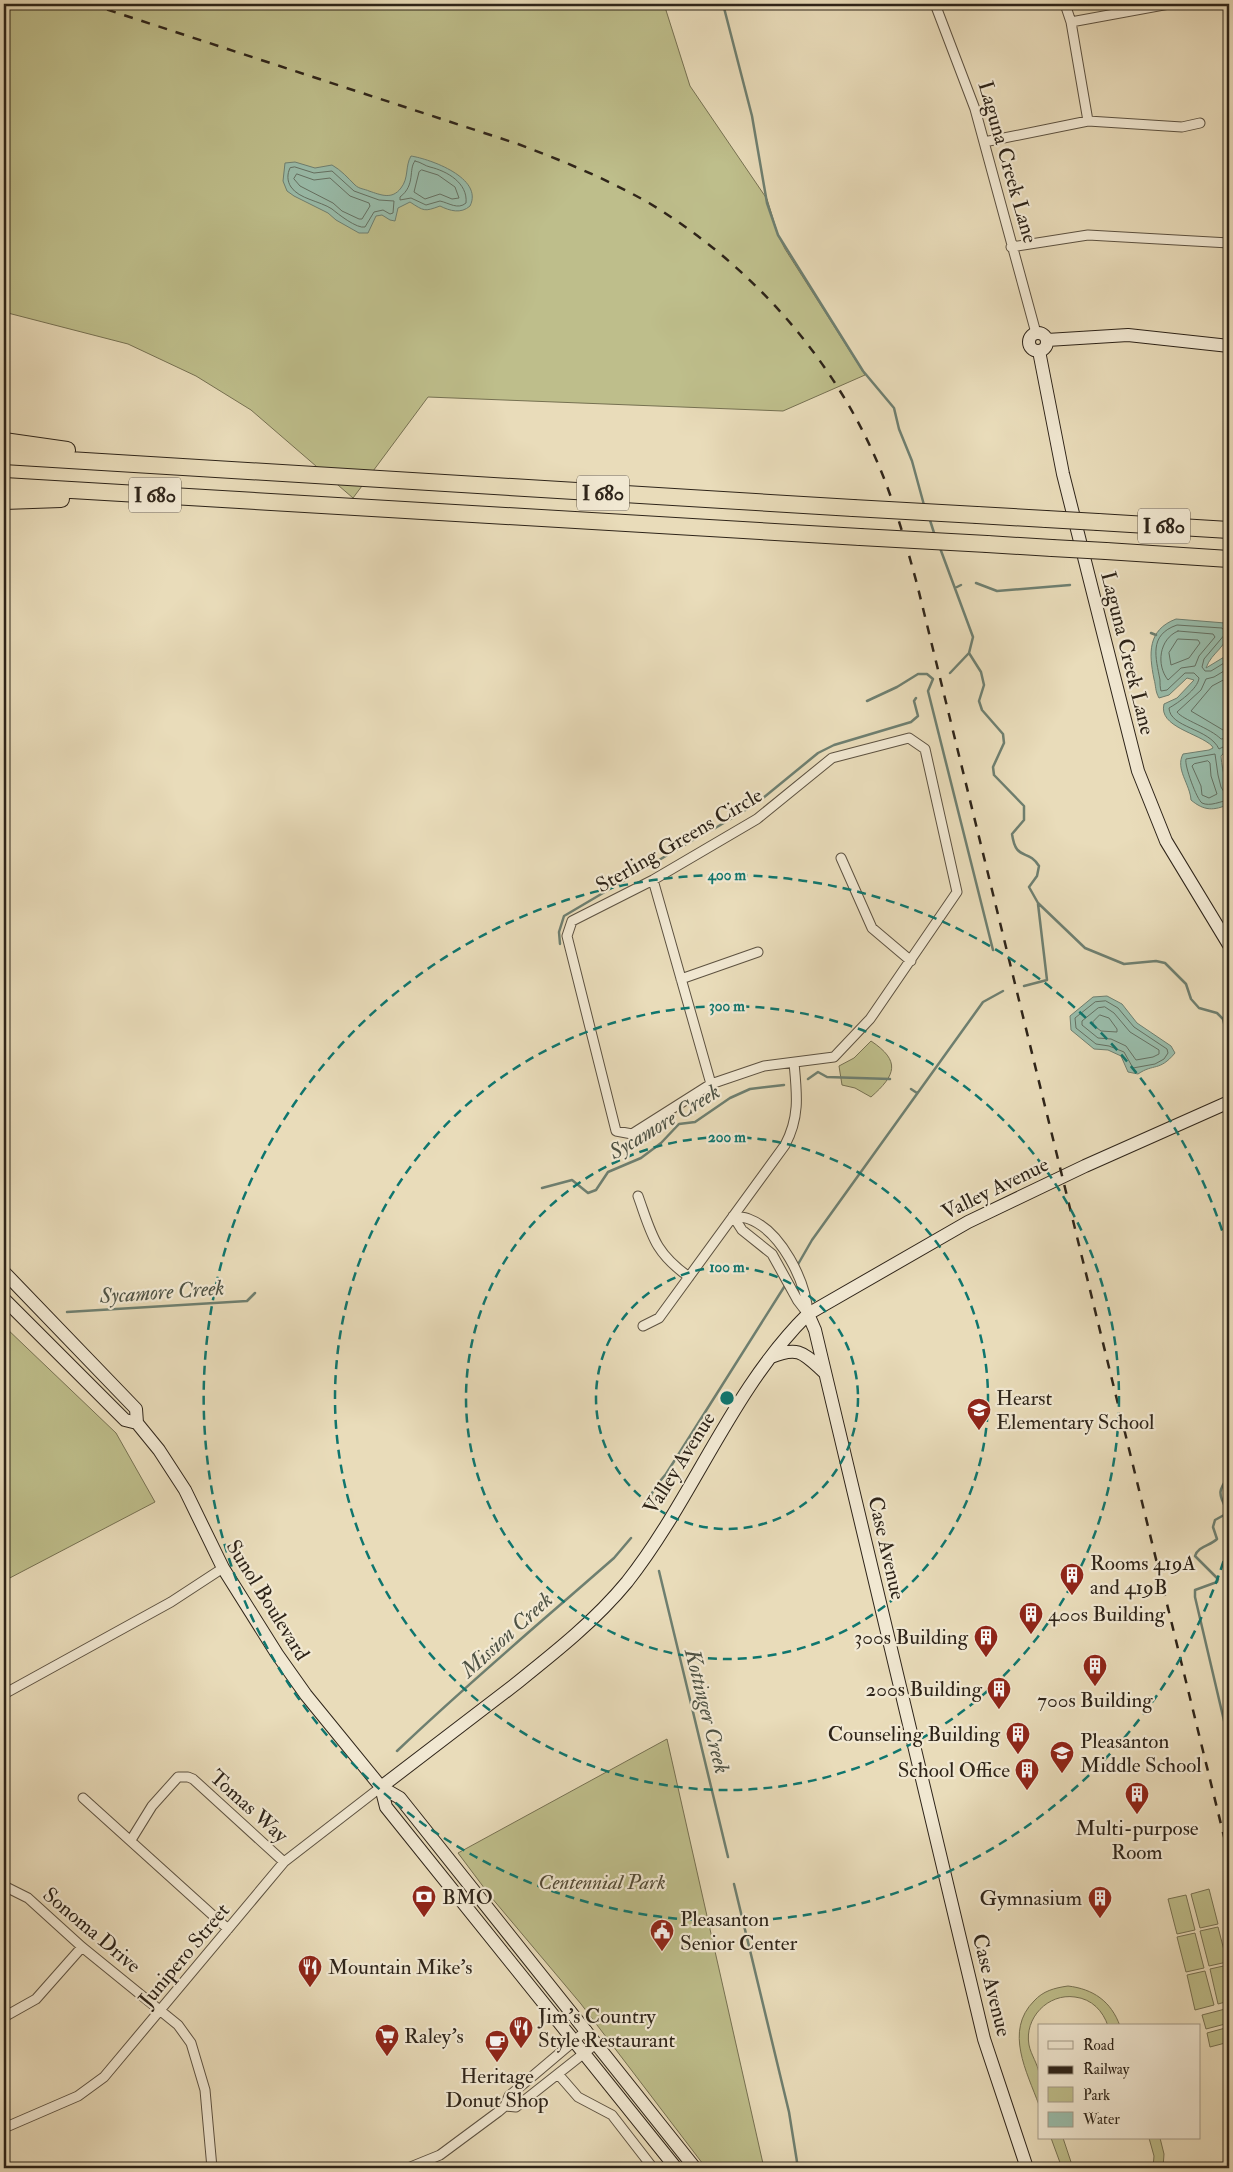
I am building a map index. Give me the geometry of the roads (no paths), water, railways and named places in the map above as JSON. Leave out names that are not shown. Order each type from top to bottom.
[{"type":"highway","points":[[4,441],[67,450],[100,461]]},
{"type":"highway","name":"I 680","points":[[4,456],[1229,530]]},
{"type":"highway","name":"I 680","points":[[4,486],[1229,559]]},
{"type":"highway","points":[[4,501],[178,496]]},
{"type":"street","name":"Laguna Creek Lane","points":[[935,4],[975,109],[1011,247],[1036,333],[1030,337],[1028,343],[1032,349],[1039,351],[1065,483],[1138,771],[1166,841],[1229,945]]},
{"type":"street","points":[[1065,4],[1071,22],[1088,121]]},
{"type":"street","points":[[1071,22],[1169,4]]},
{"type":"street","points":[[984,142],[1088,121],[1182,127],[1200,123]]},
{"type":"street","points":[[1011,247],[1088,235],[1229,242]]},
{"type":"street","points":[[1036,333],[1043,334],[1047,340],[1046,346],[1039,351]]},
{"type":"street","points":[[1047,340],[1128,335],[1229,346]]},
{"type":"street","name":"Sterling Greens Circle","points":[[909,738],[925,748],[957,892],[870,1019],[834,1058],[764,1066],[711,1084],[632,1134],[616,1131],[567,936],[572,921],[653,880],[757,820],[832,758],[909,738]]},
{"type":"street","points":[[842,858],[872,928],[911,961]]},
{"type":"street","points":[[653,880],[711,1084]]},
{"type":"street","points":[[681,979],[758,952]]},
{"type":"street","points":[[643,1326],[659,1318],[784,1145],[792,1131],[796,1116],[794,1062]]},
{"type":"street","name":"Valley Avenue","points":[[381,1787],[552,1655],[606,1606],[643,1560],[769,1357],[808,1314],[968,1222],[1085,1166],[1227,1104]]},
{"type":"street","points":[[638,1196],[659,1249],[670,1264],[689,1277]]},
{"type":"street","name":"Case Avenue","points":[[733,1216],[750,1219],[766,1230],[780,1244],[807,1296],[808,1314]]},
{"type":"street","name":"Case Avenue","points":[[733,1216],[742,1230],[772,1254],[778,1262],[815,1330],[984,2039],[1026,2168]]},
{"type":"street","name":"Sunol Boulevard","points":[[4,1272],[136,1409],[137,1423],[176,1475],[223,1568],[290,1674],[381,1787],[400,1798],[587,2030],[695,2168]]},
{"type":"street","name":"Sunol Boulevard","points":[[4,1299],[125,1420],[137,1423]]},
{"type":"street","points":[[39,1333],[46,1330],[51,1332],[81,1362],[103,1375]]},
{"type":"street","points":[[769,1357],[794,1350],[807,1358],[825,1374]]},
{"type":"street","points":[[4,1694],[171,1602],[223,1568]]},
{"type":"street","name":"Tomas Way","points":[[131,1840],[152,1806],[178,1777],[188,1777],[193,1779],[284,1862]]},
{"type":"street","name":"Sunol Boulevard","points":[[381,1787],[386,1807],[676,2168]]},
{"type":"street","name":"Junipero Street","points":[[4,2128],[78,2096],[104,2077],[284,1862],[381,1787]]},
{"type":"street","points":[[83,1798],[228,1929]]},
{"type":"street","name":"Sonoma Drive","points":[[4,1886],[28,1898],[82,1947],[178,2025],[191,2043],[205,2090],[212,2168]]},
{"type":"street","points":[[4,2017],[36,1999],[82,1947]]},
{"type":"street","points":[[408,2168],[440,2155],[505,2106],[509,2096],[587,2030]]},
{"type":"street","points":[[505,2106],[516,2107],[597,2043]]},
{"type":"street","points":[[558,2074],[578,2097],[612,2115],[653,2168]]},
{"type":"water","points":[[411,156],[442,166],[462,179],[469,187],[472,196],[470,206],[459,211],[440,206],[424,210],[410,202],[398,208],[395,221],[382,215],[376,216],[368,233],[359,233],[336,220],[328,213],[294,196],[287,191],[283,181],[285,163],[295,162],[315,168],[332,165],[358,187],[382,195],[390,195],[398,192],[401,188]]},
{"type":"water","points":[[1176,619],[1225,623],[1229,627],[1226,640],[1212,657],[1206,668],[1229,654],[1229,747],[1221,756],[1229,804],[1219,808],[1205,808],[1191,800],[1181,765],[1183,754],[1209,750],[1213,748],[1212,746],[1173,724],[1164,712],[1164,704],[1177,698],[1194,680],[1187,678],[1169,695],[1159,698],[1156,691],[1151,661],[1152,644],[1160,630]]},
{"type":"water","points":[[1107,996],[1122,1004],[1137,1023],[1171,1046],[1175,1053],[1165,1063],[1138,1074],[1128,1072],[1121,1056],[1108,1050],[1094,1049],[1071,1030],[1070,1016],[1093,997]]},
{"type":"waterway","points":[[723,4],[752,116],[767,203],[778,235],[863,371],[894,408],[899,429],[912,461],[924,505]]},
{"type":"waterway","points":[[929,517],[935,536]]},
{"type":"waterway","points":[[940,548],[973,637],[969,653],[981,672],[984,685],[979,701],[982,710],[1003,734],[1004,743],[993,767],[994,775],[1024,806],[1024,820],[1012,834],[1019,852],[1031,857],[1039,866],[1037,876],[1029,887],[1038,903],[1085,948],[1124,964],[1156,961],[1165,963],[1186,984],[1191,999],[1199,1008],[1217,1013],[1223,1019],[1229,1044]]},
{"type":"waterway","points":[[976,583],[997,591],[1070,585]]},
{"type":"waterway","points":[[955,588],[961,585]]},
{"type":"waterway","points":[[1151,633],[1156,635]]},
{"type":"waterway","points":[[950,673],[969,653]]},
{"type":"waterway","points":[[867,701],[897,687],[918,674],[927,674],[933,679],[928,691],[993,950]]},
{"type":"waterway","points":[[712,830],[757,803],[818,753],[834,745],[911,722],[918,716],[914,701],[916,698]]},
{"type":"waterway","points":[[560,944],[559,932],[564,916],[698,837]]},
{"type":"waterway","points":[[1024,986],[1047,980],[1038,904]]},
{"type":"waterway","points":[[797,1266],[812,1240],[983,1002],[1003,991]]},
{"type":"waterway","name":"Sycamore Creek","points":[[808,1079],[818,1072],[827,1077],[890,1079]]},
{"type":"waterway","name":"Sycamore Creek","points":[[542,1188],[572,1180],[588,1193],[596,1190],[608,1172],[641,1158],[661,1143],[679,1124],[695,1122],[730,1098],[750,1089],[784,1085]]},
{"type":"waterway","name":"Sycamore Creek","points":[[911,1089],[917,1093]]},
{"type":"waterway","points":[[646,1506],[655,1487],[666,1474],[786,1284]]},
{"type":"waterway","name":"Sycamore Creek","points":[[67,1312],[247,1301],[255,1293]]},
{"type":"waterway","points":[[1229,1451],[1225,1460],[1229,1468]]},
{"type":"waterway","points":[[1229,1475],[1220,1492],[1227,1510],[1224,1515],[1215,1520],[1213,1527],[1217,1539],[1201,1548],[1195,1556],[1218,1579],[1217,1582],[1195,1590],[1195,1597],[1229,1742]]},
{"type":"waterway","name":"Mission Creek","points":[[397,1751],[477,1677],[614,1558],[631,1538]]},
{"type":"waterway","name":"Kottinger Creek","points":[[659,1571],[728,1857]]},
{"type":"waterway","name":"Kottinger Creek","points":[[734,1884],[789,2112],[798,2168]]},
{"type":"railway","points":[[90,4],[518,144],[617,186],[649,203],[686,227],[721,254],[754,284],[785,316],[813,351],[838,388],[860,426],[885,480],[917,584],[1229,1857]]},
{"type":"place","name":"Hearst Elementary School","points":[[979,1431]]},
{"type":"place","name":"Rooms 419A and 419B","points":[[1072,1596]]},
{"type":"place","name":"400s Building","points":[[1031,1635]]},
{"type":"place","name":"300s Building","points":[[986,1658]]},
{"type":"place","name":"700s Building","points":[[1095,1687]]},
{"type":"place","name":"200s Building","points":[[999,1710]]},
{"type":"place","name":"Counseling Building","points":[[1018,1755]]},
{"type":"place","name":"Pleasanton Middle School","points":[[1062,1774]]},
{"type":"place","name":"School Office","points":[[1027,1791]]},
{"type":"place","name":"Multi-purpose Room","points":[[1137,1815]]},
{"type":"place","name":"BMO","points":[[424,1918]]},
{"type":"place","name":"Gymnasium","points":[[1100,1919]]},
{"type":"place","name":"Pleasanton Senior Center","points":[[662,1952]]},
{"type":"place","name":"Mountain Mike's","points":[[310,1988]]},
{"type":"place","name":"Jim's Country Style Restaurant","points":[[521,2049]]},
{"type":"place","name":"Raley's","points":[[387,2057]]},
{"type":"place","name":"Heritage Donut Shop","points":[[497,2063]]},
{"type":"park label","name":"Centennial Park","points":[[602,1882]]}]
